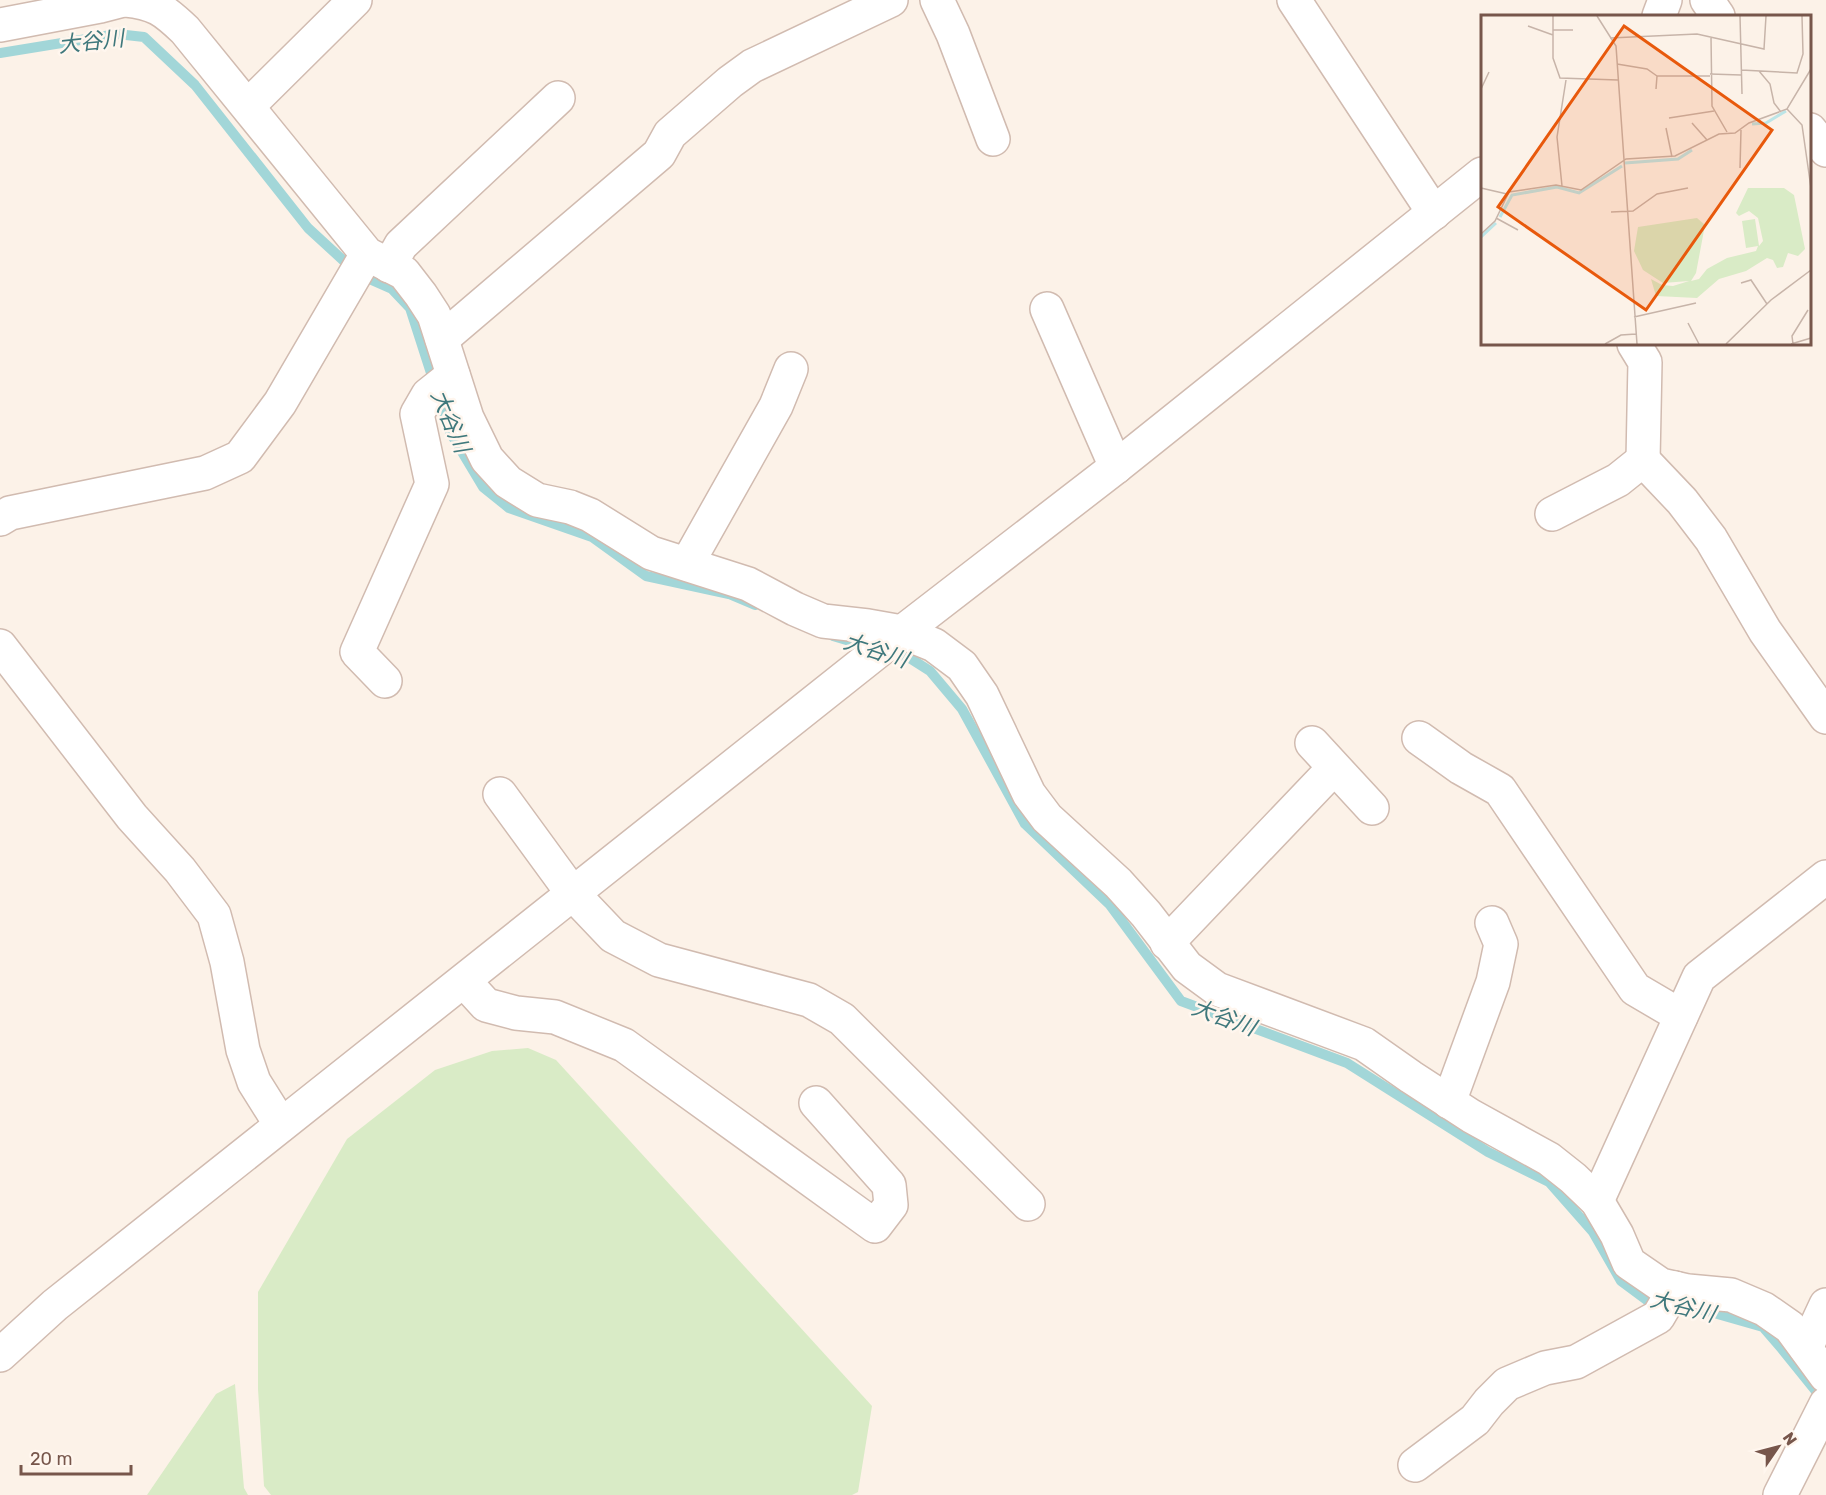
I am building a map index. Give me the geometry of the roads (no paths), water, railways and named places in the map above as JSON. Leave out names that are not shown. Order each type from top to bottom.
[{"type":"street","points":[[0,24],[125,0],[155,6],[170,16],[185,30],[248,106],[349,234],[378,260],[404,273],[421,295],[434,315],[467,418],[487,459],[508,482],[537,500],[570,507],[591,515],[651,554],[748,584],[823,621],[868,626],[934,645],[962,666],[982,695],[1029,794],[1047,818],[1118,884],[1146,914],[1187,967],[1217,989],[1364,1044],[1449,1102],[1549,1159],[1598,1201],[1617,1234],[1629,1263],[1661,1285],[1688,1291],[1731,1295],[1764,1309],[1790,1327],[1826,1376]]},
{"type":"street","points":[[248,106],[355,0]]},
{"type":"street","points":[[442,339],[659,154],[670,135],[730,82],[752,66],[891,0]]},
{"type":"street","points":[[937,0],[953,34],[993,139]]},
{"type":"street","points":[[1294,0],[1434,213]]},
{"type":"street","points":[[1659,15],[1665,0]]},
{"type":"street","points":[[1707,0],[1717,15]]},
{"type":"street","points":[[0,519],[10,513],[205,473],[240,457],[280,404],[378,260],[401,245],[558,98]]},
{"type":"street","points":[[1811,132],[1826,150]]},
{"type":"street","points":[[0,1355],[55,1305],[897,636],[1116,467],[1481,175]]},
{"type":"street","points":[[1047,309],[1116,467]]},
{"type":"street","points":[[1635,345],[1645,362],[1643,460],[1682,501],[1711,539],[1765,631],[1826,717]]},
{"type":"street","points":[[687,564],[776,406],[791,369]]},
{"type":"street","points":[[385,681],[357,652],[432,484],[417,414],[428,395],[453,375]]},
{"type":"street","points":[[1552,514],[1618,480],[1643,460]]},
{"type":"street","points":[[0,646],[132,817],[180,870],[214,915],[227,962],[243,1050],[254,1082],[281,1125]]},
{"type":"street","points":[[1419,738],[1461,768],[1500,790],[1635,989],[1681,1016]]},
{"type":"street","points":[[1312,743],[1372,808]]},
{"type":"street","points":[[1167,943],[1334,768]]},
{"type":"street","points":[[500,794],[573,894],[613,936],[659,960],[809,1000],[842,1019],[1028,1203]]},
{"type":"street","points":[[1598,1201],[1699,977],[1826,877]]},
{"type":"street","points":[[1449,1102],[1493,982],[1500,944],[1492,922]]},
{"type":"street","points":[[464,981],[486,1005],[516,1014],[555,1017],[624,1045],[875,1226],[891,1205],[889,1185],[816,1103]]},
{"type":"street","points":[[1415,1465],[1475,1420],[1489,1402],[1508,1384],[1545,1368],[1576,1362],[1658,1317],[1675,1288]]},
{"type":"street","points":[[1806,1348],[1826,1305]]},
{"type":"street","points":[[1780,1495],[1826,1404]]},
{"type":"waterway","name":"大谷川","points":[[0,53],[117,34],[144,37],[195,85],[308,228],[358,274],[392,289],[410,308],[450,432],[483,487],[509,508],[592,537],[646,576],[729,594],[755,605]]},
{"type":"waterway","name":"大谷川","points":[[833,636],[873,648]]},
{"type":"waterway","name":"大谷川","points":[[888,652],[908,657],[930,671],[962,709],[1025,824],[1110,905],[1181,1001],[1347,1063],[1488,1152],[1549,1182],[1593,1232],[1621,1281],[1648,1301],[1707,1311],[1763,1327],[1824,1401]]}]
